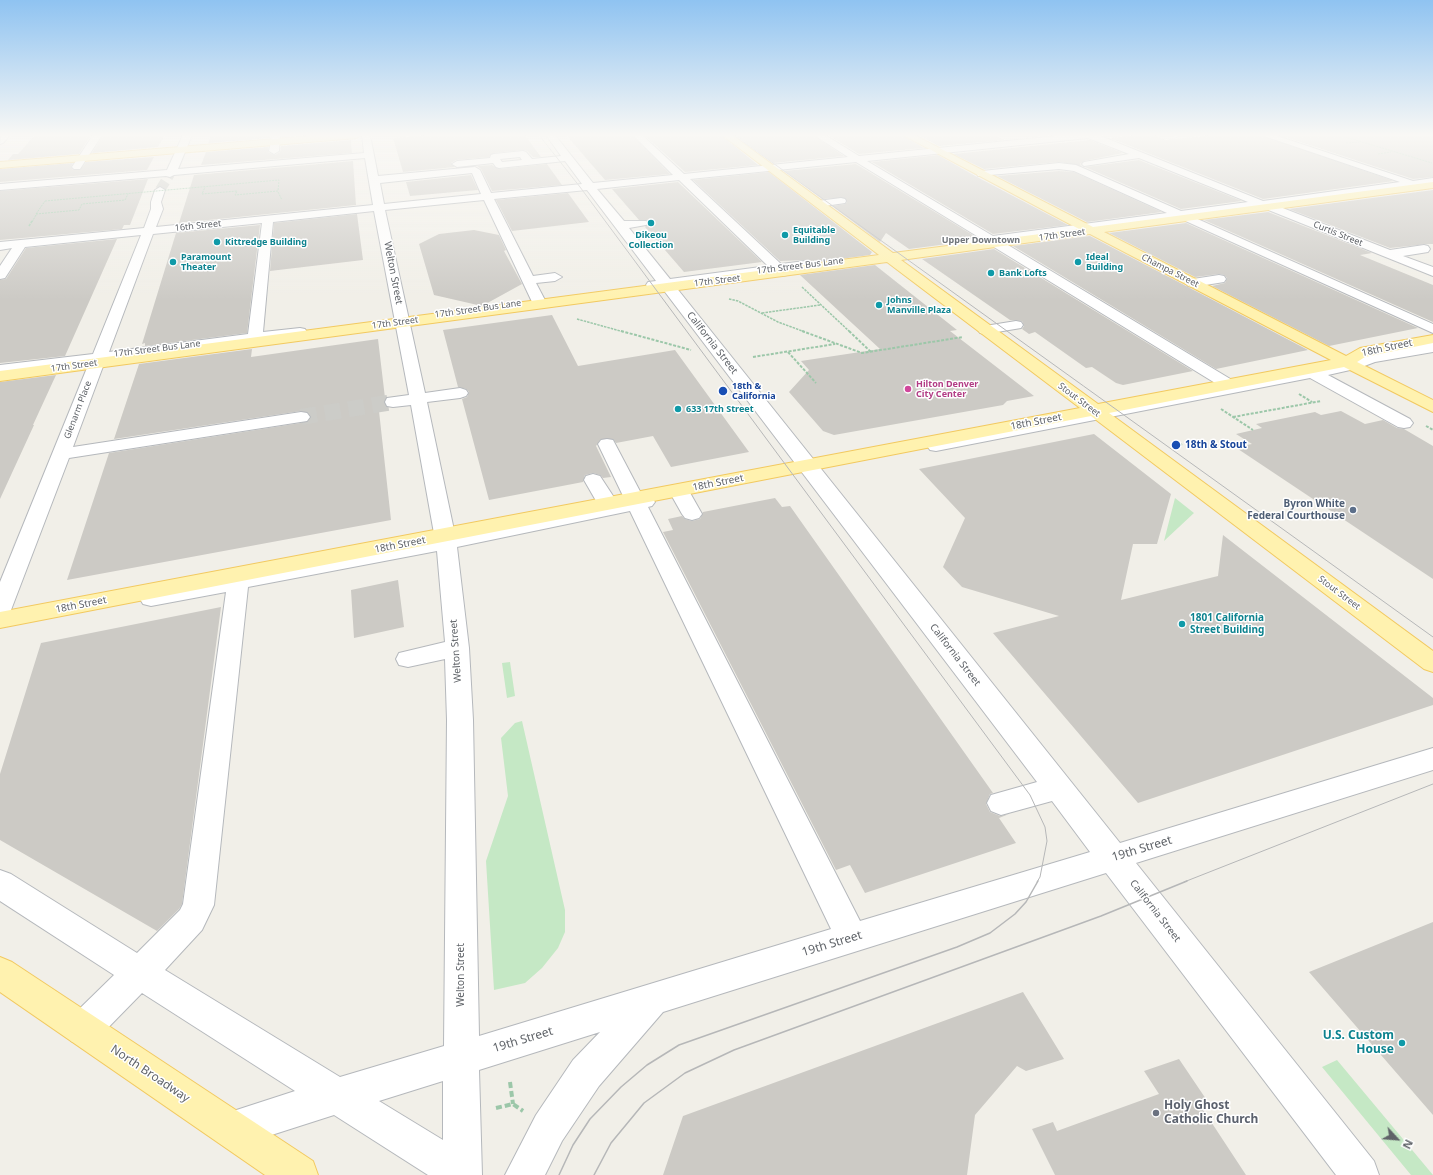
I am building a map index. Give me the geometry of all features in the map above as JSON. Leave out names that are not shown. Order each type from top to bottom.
[{"type":"main road","name":"Stout Street","points":[[799,190],[1433,663]]},
{"type":"main road","name":"Champa Street","points":[[1013,190],[1433,407]]},
{"type":"main road","name":"17th Street","points":[[887,256],[1390,190]]},
{"type":"main road","name":"17th Street","points":[[0,376],[98,360],[403,321]]},
{"type":"main road","name":"18th Street","points":[[1350,364],[1360,353],[1433,339]]},
{"type":"main road","points":[[1097,413],[1230,385],[1310,371]]},
{"type":"main road","name":"18th Street","points":[[0,620],[239,578],[446,539],[608,504],[636,502],[809,468]]},
{"type":"main road","name":"North Broadway","points":[[0,973],[299,1175]]},
{"type":"street","name":"Glenarm Place","points":[[0,610],[8,571],[61,454],[157,209],[166,201],[166,190]]},
{"type":"street","name":"Welton Street","points":[[376,190],[446,539],[457,648],[460,720],[462,1175]]},
{"type":"street","points":[[484,190],[539,302]]},
{"type":"street","name":"16th Street","points":[[0,246],[529,190]]},
{"type":"street","name":"California Street","points":[[594,190],[1360,1175]]},
{"type":"street","points":[[695,190],[780,270]]},
{"type":"street","points":[[908,190],[1230,385]]},
{"type":"street","points":[[1123,190],[1433,329]]},
{"type":"street","name":"Curtis Street","points":[[1226,190],[1433,272]]},
{"type":"street","points":[[818,204],[841,201]]},
{"type":"street","name":"16th Street","points":[[0,241],[268,219],[379,205]]},
{"type":"street","name":"17th Street","points":[[1183,217],[1248,206],[1266,206]]},
{"type":"street","points":[[255,340],[268,219]]},
{"type":"street","points":[[1332,220],[1373,235]]},
{"type":"street","points":[[621,225],[642,223]]},
{"type":"street","name":"17th Street","points":[[909,251],[994,242]]},
{"type":"street","points":[[1375,249],[1392,246],[1390,242]]},
{"type":"street","points":[[0,275],[21,244]]},
{"type":"street","points":[[1389,254],[1424,249]]},
{"type":"street","name":"17th Street Bus Lane","points":[[403,321],[887,256],[909,251]]},
{"type":"street","points":[[1404,260],[1421,257],[1433,259]]},
{"type":"street","points":[[529,280],[555,277]]},
{"type":"street","points":[[1193,283],[1219,279]]},
{"type":"street","points":[[986,330],[1016,325]]},
{"type":"street","points":[[809,468],[1433,347]]},
{"type":"street","name":"17th Street Bus Lane","points":[[0,370],[98,360]]},
{"type":"street","points":[[1310,371],[1404,423]]},
{"type":"street","points":[[393,402],[460,393]]},
{"type":"street","points":[[61,454],[301,417]]},
{"type":"street","points":[[607,444],[852,938]]},
{"type":"street","points":[[593,480],[608,504]]},
{"type":"street","points":[[680,493],[692,514]]},
{"type":"street","points":[[446,539],[636,502]]},
{"type":"street","points":[[0,626],[239,578],[198,904],[191,920],[83,1029]]},
{"type":"street","points":[[408,659],[457,648]]},
{"type":"street","name":"19th Street","points":[[231,1129],[1433,759]]},
{"type":"street","points":[[1001,803],[1058,788]]},
{"type":"street","points":[[0,884],[462,1175]]},
{"type":"street","points":[[524,1175],[548,1128],[586,1073],[652,1000]]},
{"type":"path","points":[[128,194],[125,200],[82,204],[79,210],[36,214],[45,202],[128,194],[174,190]]},
{"type":"path","points":[[204,190],[202,194],[237,191],[236,196],[278,192],[278,190]]},
{"type":"path","points":[[25,231],[36,215]]},
{"type":"path","points":[[797,283],[871,352]]},
{"type":"path","points":[[724,298],[738,301],[778,322],[862,353],[970,336]]},
{"type":"path","points":[[760,313],[821,305]]},
{"type":"path","points":[[573,318],[691,350]]},
{"type":"path","points":[[753,357],[836,344]]},
{"type":"path","points":[[788,351],[816,383]]},
{"type":"path","points":[[1304,397],[1313,402]]},
{"type":"path","points":[[1233,417],[1328,399]]},
{"type":"path","points":[[1220,409],[1253,430]]},
{"type":"path","points":[[496,1108],[513,1104],[510,1082]]},
{"type":"green space","points":[[1175,498],[1194,513],[1164,541]]},
{"type":"green space","points":[[510,662],[515,696],[507,698],[502,663]]},
{"type":"green space","points":[[522,721],[565,910],[565,932],[558,948],[542,968],[525,983],[494,990],[486,861],[508,796],[501,738],[515,723]]},
{"type":"green space","points":[[1337,1060],[1433,1175],[1411,1175],[1322,1067]]},
{"type":"building","points":[[144,190],[130,225],[124,225],[122,229],[0,240],[0,191]]},
{"type":"building","points":[[189,190],[355,190],[356,205],[179,223]]},
{"type":"building","points":[[408,190],[478,190],[410,196]]},
{"type":"building","points":[[613,190],[686,190],[762,262],[684,272],[645,227],[649,222],[646,220],[639,220]]},
{"type":"building","points":[[704,190],[792,190],[872,252],[870,255],[810,263],[805,260],[780,261]]},
{"type":"building","points":[[810,190],[898,190],[976,237],[951,241],[948,244],[909,249],[886,233],[880,242],[832,206],[845,204],[847,202],[845,198],[822,199]]},
{"type":"building","points":[[919,190],[1001,190],[1068,225],[993,234]]},
{"type":"building","points":[[1024,190],[1113,190],[1162,212],[1087,222]]},
{"type":"building","points":[[1137,190],[1214,190],[1242,201],[1181,209]]},
{"type":"building","points":[[1240,190],[1330,190],[1263,199]]},
{"type":"building","points":[[1433,190],[1433,244],[1390,248],[1289,209]]},
{"type":"building","points":[[568,193],[589,222],[512,231],[496,200]]},
{"type":"building","points":[[1268,212],[1372,253],[1360,255],[1433,285],[1433,322],[1204,220]]},
{"type":"building","points":[[357,214],[363,260],[270,271],[274,223]]},
{"type":"building","points":[[1186,223],[1418,328],[1329,346],[1212,286],[1225,283],[1227,278],[1224,275],[1219,274],[1195,277],[1109,233]]},
{"type":"building","points":[[260,225],[247,333],[145,346],[145,343],[142,344],[176,233]]},
{"type":"building","points":[[474,230],[499,235],[506,250],[504,251],[522,284],[482,306],[434,295],[419,244],[439,234]]},
{"type":"building","points":[[1090,236],[1308,350],[1216,369],[1013,246]]},
{"type":"building","points":[[117,239],[65,356],[0,363],[0,280],[6,279],[26,248]]},
{"type":"building","points":[[994,249],[1193,371],[1123,385],[1116,383],[1092,367],[1086,368],[1035,332],[1029,334],[1022,329],[1024,326],[1022,321],[1010,320],[922,259]]},
{"type":"building","name":"Hilton Denver City Center","points":[[875,265],[957,330],[950,331],[1034,396],[1007,401],[1003,405],[834,435],[823,431],[789,392],[809,370],[801,361],[880,349],[800,275]]},
{"type":"building","points":[[552,315],[578,366],[675,350],[749,452],[671,467],[653,436],[616,443],[613,439],[601,439],[596,446],[611,477],[603,478],[600,475],[593,473],[585,475],[583,482],[489,500],[462,399],[467,397],[469,392],[466,389],[458,387],[443,330]]},
{"type":"building","points":[[378,339],[385,398],[384,403],[387,410],[379,411],[391,520],[67,580],[109,453],[307,422],[312,417],[307,412],[301,411],[114,439],[139,364],[252,349],[251,357]]},
{"type":"building","points":[[56,375],[34,425],[0,499],[0,382]]},
{"type":"building","points":[[1341,411],[1365,424],[1383,420],[1397,428],[1404,429],[1433,446],[1433,579],[1235,447],[1252,444],[1236,434],[1262,428],[1256,424],[1315,412],[1321,415]]},
{"type":"building","name":"1801 California Street Building","points":[[1094,434],[1171,494],[1157,544],[1133,544],[1121,600],[1218,576],[1223,535],[1433,698],[1433,705],[1138,803],[993,633],[1059,616],[962,587],[943,567],[965,518],[919,469]]},
{"type":"building","points":[[775,498],[782,507],[790,506],[993,793],[990,794],[986,804],[990,812],[1000,816],[1009,814],[999,818],[1016,843],[865,893],[850,865],[836,870],[663,532],[673,530],[668,519],[682,516],[685,519],[692,521],[700,519],[703,512]]},
{"type":"building","points":[[398,580],[404,627],[354,638],[351,590]]},
{"type":"building","points":[[221,607],[182,904],[157,931],[0,840],[0,774],[41,643]]},
{"type":"building","name":"U.S. Custom House","points":[[1433,922],[1433,1115],[1309,972]]},
{"type":"building","points":[[1023,992],[1064,1059],[1026,1071],[1017,1066],[975,1115],[967,1175],[663,1175],[683,1116]]},
{"type":"building","name":"Holy Ghost Catholic Church","points":[[1179,1059],[1208,1102],[1200,1105],[1246,1175],[1055,1175],[1032,1129],[1053,1122],[1057,1131],[1159,1094],[1144,1071]]},
{"type":"tunnel","points":[[301,417],[393,402]]},
{"type":"tram line","points":[[582,190],[1030,795],[1045,827],[1047,841],[1040,877],[1037,882]]},
{"type":"tram line","points":[[810,190],[1433,637]]},
{"type":"tram line","points":[[1184,882],[1433,784]]},
{"type":"tram line","points":[[559,1175],[573,1145],[590,1119],[621,1087],[647,1065],[679,1045],[957,947],[990,933],[1015,914],[1026,902],[1038,881]]},
{"type":"tram line","points":[[594,1175],[611,1143],[644,1103],[685,1073],[734,1050],[1101,916],[1187,881]]},
{"type":"place","name":"Dikeou Collection","points":[[651,223]]},
{"type":"place","name":"Equitable Building","points":[[785,235]]},
{"type":"place","name":"Kittredge Building","points":[[217,242]]},
{"type":"place","name":"Paramount Theater","points":[[173,262]]},
{"type":"place","name":"Ideal Building","points":[[1078,262]]},
{"type":"place","name":"Bank Lofts","points":[[991,273]]},
{"type":"place","name":"Johns Manville Plaza","points":[[879,305]]},
{"type":"place","name":"Hilton Denver City Center","points":[[908,389]]},
{"type":"place","name":"18th & California","points":[[723,391]]},
{"type":"place","name":"633 17th Street","points":[[678,409]]},
{"type":"place","name":"18th & Stout","points":[[1176,445]]},
{"type":"place","name":"Byron White Federal Courthouse","points":[[1353,510]]},
{"type":"place","name":"1801 California Street Building","points":[[1182,624]]},
{"type":"place","name":"U.S. Custom House","points":[[1402,1043]]},
{"type":"place","name":"Holy Ghost Catholic Church","points":[[1156,1113]]},
{"type":"district","name":"Upper Downtown","points":[[981,240]]}]
